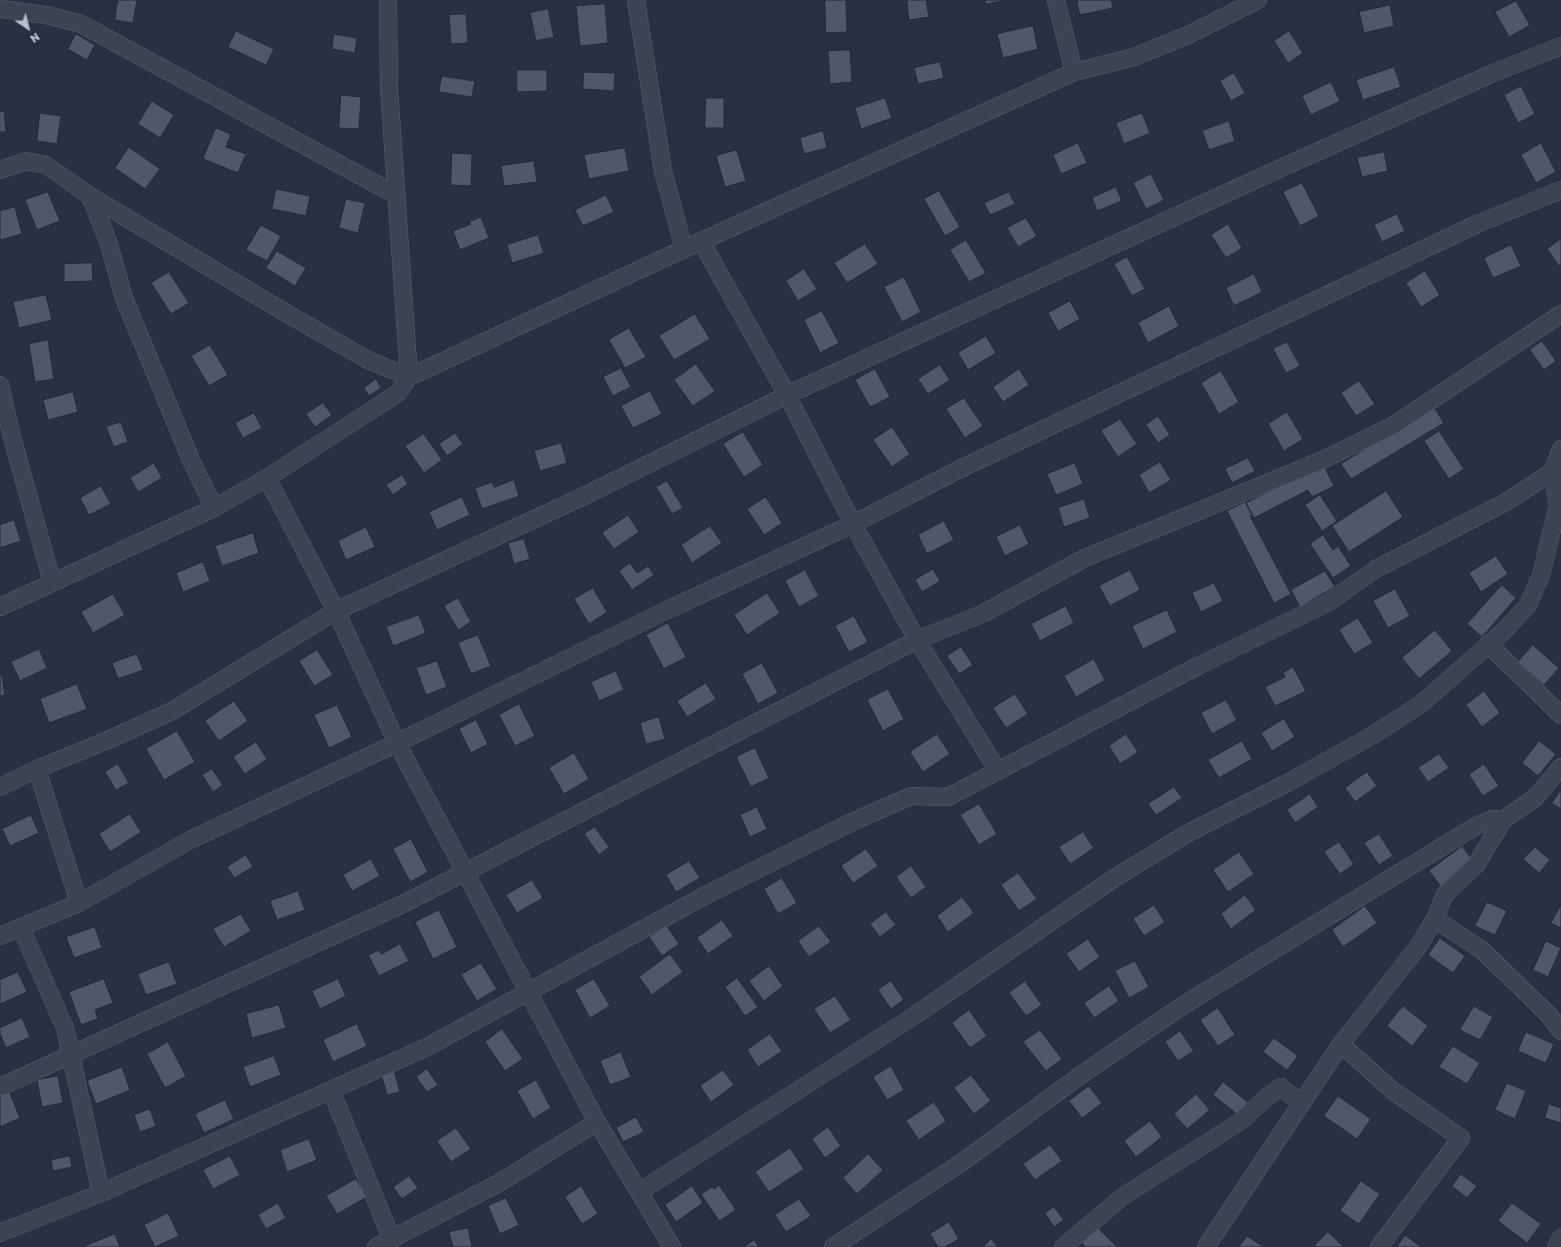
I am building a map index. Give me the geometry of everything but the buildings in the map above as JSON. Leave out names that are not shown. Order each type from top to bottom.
[{"type":"street","points":[[388,0],[389,88],[409,377]]},
{"type":"street","points":[[636,0],[663,171],[684,249]]},
{"type":"street","points":[[1056,0],[1074,72]]},
{"type":"street","points":[[0,607],[214,508],[267,478],[398,393],[409,377],[701,241],[1074,72],[1134,58],[1188,35],[1258,0]]},
{"type":"street","points":[[0,8],[46,15],[81,24],[396,195]]},
{"type":"street","points":[[0,787],[37,769],[108,740],[172,711],[336,611],[582,497],[787,395],[1281,168],[1491,74],[1561,46]]},
{"type":"street","points":[[0,170],[26,161],[46,165],[90,196],[313,329],[368,360],[409,377]]},
{"type":"street","points":[[0,936],[79,903],[190,840],[397,743],[665,611],[853,524],[960,469],[1477,224],[1561,190]]},
{"type":"street","points":[[90,196],[108,241],[124,298],[191,460],[214,508]]},
{"type":"street","points":[[701,241],[787,395],[853,524],[917,640],[998,772]]},
{"type":"street","points":[[0,1087],[268,966],[466,872],[917,640],[982,614],[1085,558],[1326,459],[1394,425],[1561,314]]},
{"type":"street","points":[[0,385],[11,433],[52,582]]},
{"type":"street","points":[[639,1192],[914,1016],[1116,877],[1190,832],[1289,782],[1373,735],[1415,708],[1504,631],[1528,605],[1541,575],[1558,505],[1552,472],[1561,449]]},
{"type":"street","points":[[0,1234],[101,1193],[427,1047],[706,895],[854,821],[911,796],[948,797],[1198,666],[1329,602],[1376,569],[1506,502],[1552,472]]},
{"type":"street","points":[[267,478],[336,611],[397,743],[528,992],[597,1122],[672,1247]]},
{"type":"street","points":[[1488,644],[1561,715]]},
{"type":"street","points":[[1206,1247],[1341,1044],[1418,947],[1435,919],[1445,894],[1476,865],[1503,820],[1536,797],[1561,767]]},
{"type":"street","points":[[37,769],[79,903]]},
{"type":"street","points":[[833,1247],[961,1163],[1081,1075],[1182,1006],[1476,826],[1493,819],[1503,820]]},
{"type":"street","points":[[1435,919],[1482,950],[1549,1015],[1561,1031]]},
{"type":"street","points":[[21,928],[65,1028],[101,1193]]},
{"type":"street","points":[[1341,1044],[1393,1091],[1460,1138],[1378,1247]]},
{"type":"street","points":[[1063,1247],[1122,1197],[1240,1121],[1267,1097],[1281,1087],[1301,1104]]},
{"type":"street","points":[[331,1090],[392,1240]]},
{"type":"street","points":[[376,1247],[392,1240],[499,1182],[597,1122]]},
{"type":"street","points":[[1556,1247],[1561,1238]]}]
